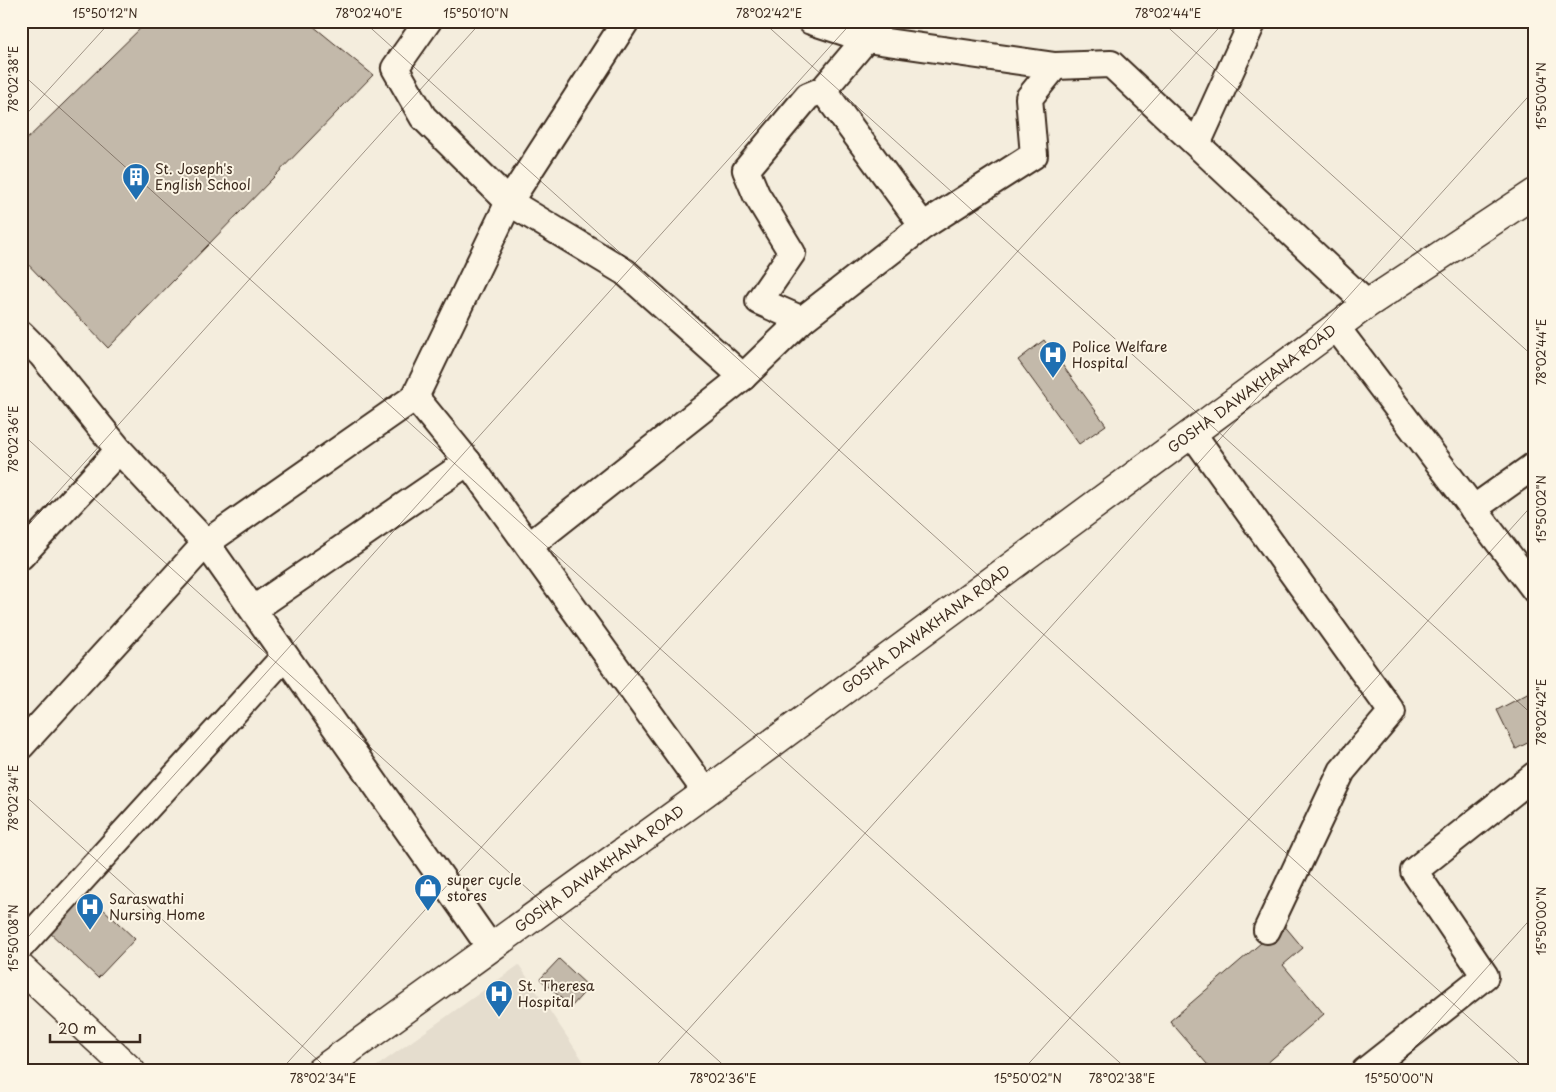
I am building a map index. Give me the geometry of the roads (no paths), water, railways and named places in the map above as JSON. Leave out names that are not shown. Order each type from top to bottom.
[{"type":"street","points":[[428,21],[395,68],[423,117],[509,202],[625,272],[743,377]]},
{"type":"street","points":[[21,746],[206,543],[416,397],[509,202],[626,21]]},
{"type":"street","points":[[811,21],[866,39],[1055,66],[1111,64],[1367,304]]},
{"type":"street","points":[[1197,144],[1253,21]]},
{"type":"street","points":[[802,320],[759,300],[792,253],[756,194],[746,170],[808,96],[823,90],[866,39]]},
{"type":"street","points":[[528,546],[743,377],[802,320],[923,226],[1034,155],[1029,98],[1055,66]]},
{"type":"street","points":[[823,90],[923,226]]},
{"type":"street","name":"GOSHA DAWAKHANA ROAD","points":[[320,1071],[706,792],[1367,304],[1535,193]]},
{"type":"street","points":[[1336,327],[1535,590]]},
{"type":"street","points":[[21,334],[42,355],[119,450],[206,543],[490,947]]},
{"type":"street","points":[[416,397],[468,462],[706,792]]},
{"type":"street","points":[[1192,433],[1392,712],[1342,771],[1267,930]]},
{"type":"street","points":[[21,556],[119,450]]},
{"type":"street","points":[[254,609],[468,462]]},
{"type":"street","points":[[1473,509],[1535,465]]},
{"type":"street","points":[[21,946],[285,656]]},
{"type":"street","points":[[1365,1071],[1485,976],[1414,871],[1535,775]]},
{"type":"street","points":[[21,968],[131,1071]]},
{"type":"place","name":"St. Joseph's English School","points":[[136,201]]},
{"type":"place","name":"Police Welfare Hospital","points":[[1053,379]]},
{"type":"place","name":"super cycle stores","points":[[428,912]]},
{"type":"place","name":"Saraswathi Nursing Home","points":[[90,931]]},
{"type":"place","name":"St. Theresa Hospital","points":[[499,1018]]}]
